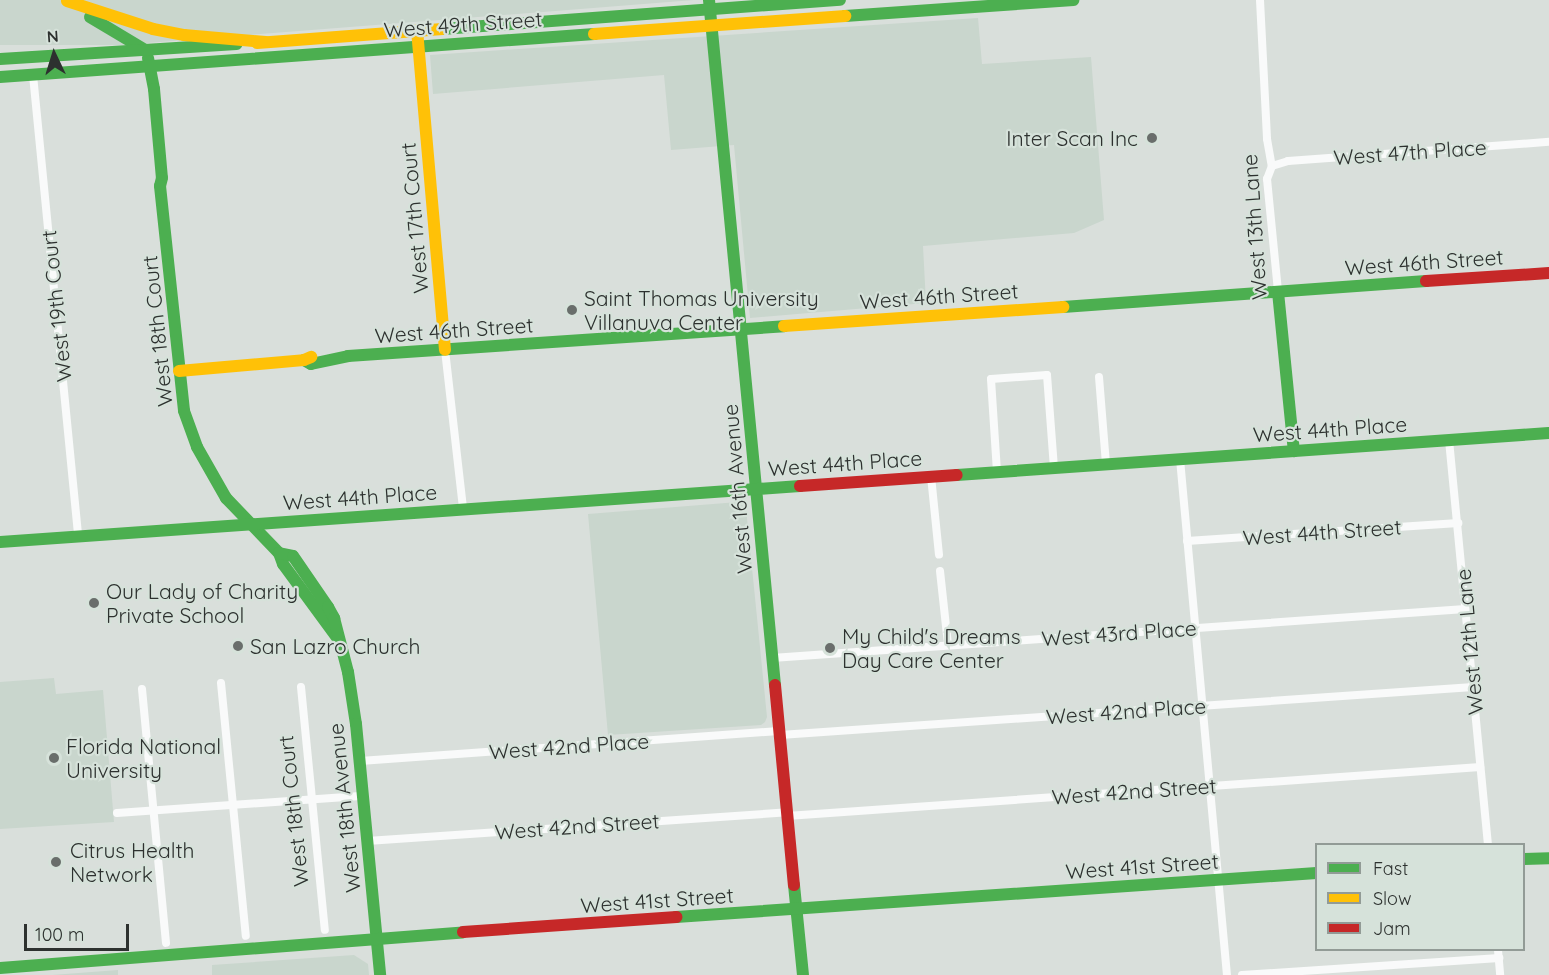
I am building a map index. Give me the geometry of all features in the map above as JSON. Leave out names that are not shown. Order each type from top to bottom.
[{"type":"main road","points":[[66,0],[153,29],[184,35],[266,42]]},
{"type":"main road","points":[[66,0],[147,51]]},
{"type":"main road","name":"West 49th Street","points":[[0,58],[147,51],[596,17],[710,4],[840,0]]},
{"type":"main road","name":"West 49th Street","points":[[0,77],[149,73],[418,46],[712,26],[991,3],[1073,0]]},
{"type":"main road","name":"West 16th Avenue","points":[[710,4],[803,975]]},
{"type":"main road","points":[[538,38],[546,27],[585,25],[596,17]]},
{"type":"main road","name":"West 17th Court","points":[[417,30],[445,350]]},
{"type":"main road","points":[[0,50],[83,50],[110,53]]},
{"type":"main road","name":"West 18th Court","points":[[147,51],[149,73],[154,89],[162,178],[160,186],[184,411],[197,447],[226,498],[252,524]]},
{"type":"main road","name":"West 46th Street","points":[[178,370],[304,360],[326,355],[332,358],[1549,273]]},
{"type":"main road","name":"West 13th Lane","points":[[1278,292],[1294,451]]},
{"type":"main road","name":"West 44th Place","points":[[0,542],[1549,433]]},
{"type":"main road","name":"West 18th Avenue","points":[[252,524],[279,553],[283,564],[338,639],[348,672],[360,761],[380,975]]},
{"type":"main road","points":[[1525,859],[1549,858]]},
{"type":"main road","name":"West 41st Street","points":[[0,968],[376,938],[1315,873]]},
{"type":"street","name":"West 13th Lane","points":[[1260,0],[1267,133],[1272,166],[1267,179],[1278,292]]},
{"type":"street","name":"West 19th Court","points":[[33,75],[78,537]]},
{"type":"street","name":"West 47th Place","points":[[1272,166],[1288,161],[1549,142]]},
{"type":"street","name":"West 17th Court","points":[[445,350],[462,509]]},
{"type":"street","points":[[997,472],[992,379],[1047,375],[1054,468]]},
{"type":"street","points":[[1099,377],[1106,464]]},
{"type":"street","name":"West 12th Lane","points":[[1449,440],[1488,843]]},
{"type":"street","points":[[1180,459],[1227,975]]},
{"type":"street","points":[[931,477],[939,555]]},
{"type":"street","name":"West 44th Street","points":[[1187,540],[1458,523]]},
{"type":"street","points":[[940,571],[948,645]]},
{"type":"street","name":"West 43rd Place","points":[[772,658],[1465,609]]},
{"type":"street","points":[[222,683],[246,936]]},
{"type":"street","name":"West 18th Court","points":[[301,687],[325,930]]},
{"type":"street","name":"West 42nd Place","points":[[360,761],[1473,687]]},
{"type":"street","points":[[142,689],[166,943]]},
{"type":"street","name":"West 42nd Street","points":[[367,841],[1480,767]]},
{"type":"street","points":[[117,813],[363,796]]},
{"type":"street","points":[[1242,975],[1498,954],[1500,975]]},
{"type":"shaded area","points":[[0,0],[694,0],[122,45],[0,45]]},
{"type":"shaded area","points":[[978,18],[982,64],[1091,57],[1104,220],[1074,233],[923,246],[926,303],[750,318],[734,145],[671,150],[664,75],[433,94],[430,55]]},
{"type":"shaded area","points":[[738,502],[746,508],[767,717],[765,722],[761,725],[608,735],[588,514]]},
{"type":"shaded area","name":"Florida National University","points":[[54,678],[56,694],[103,690],[114,822],[0,829],[0,682]]},
{"type":"shaded area","points":[[354,955],[368,964],[369,975],[212,975],[212,965]]},
{"type":"shaded area","points":[[118,970],[118,975],[52,975]]},
{"type":"traffic: fast","points":[[709,0],[775,685]]},
{"type":"traffic: fast","points":[[442,29],[840,0]]},
{"type":"traffic: fast","points":[[845,16],[1073,0]]},
{"type":"traffic: fast","points":[[90,17],[147,51]]},
{"type":"traffic: fast","points":[[0,77],[594,34]]},
{"type":"traffic: fast","points":[[0,59],[237,44]]},
{"type":"traffic: fast","points":[[148,58],[154,89],[162,178],[160,186],[184,411],[197,447],[226,498],[279,553],[283,564],[338,639]]},
{"type":"traffic: fast","points":[[1063,307],[1426,281]]},
{"type":"traffic: fast","points":[[1278,292],[1294,451]]},
{"type":"traffic: fast","points":[[304,360],[311,364],[348,356],[784,326]]},
{"type":"traffic: fast","points":[[957,475],[1549,433]]},
{"type":"traffic: fast","points":[[0,542],[800,486]]},
{"type":"traffic: fast","points":[[279,553],[293,556],[328,607],[334,618],[348,672],[356,724],[380,975]]},
{"type":"traffic: fast","points":[[1525,859],[1549,858]]},
{"type":"traffic: fast","points":[[676,917],[1315,873]]},
{"type":"traffic: fast","points":[[794,885],[803,975]]},
{"type":"traffic: fast","points":[[0,968],[463,932]]},
{"type":"traffic: slow","points":[[67,1],[153,29],[184,35],[266,42]]},
{"type":"traffic: slow","points":[[594,34],[845,16]]},
{"type":"traffic: slow","points":[[257,43],[442,29]]},
{"type":"traffic: slow","points":[[417,30],[445,350]]},
{"type":"traffic: slow","points":[[784,326],[1063,307]]},
{"type":"traffic: slow","points":[[179,371],[304,360],[311,357]]},
{"type":"traffic: jam","points":[[1426,281],[1549,273]]},
{"type":"traffic: jam","points":[[800,486],[957,475]]},
{"type":"traffic: jam","points":[[775,685],[794,885]]},
{"type":"traffic: jam","points":[[463,932],[676,917]]},
{"type":"place","name":"Inter Scan Inc","points":[[1152,138]]},
{"type":"place","name":"Saint Thomas University Villanuva Center","points":[[572,310]]},
{"type":"place","name":"Our Lady of Charity Private School","points":[[94,603]]},
{"type":"place","name":"San Lazro Church","points":[[238,646]]},
{"type":"place","name":"My Child's Dreams Day Care Center","points":[[830,648]]},
{"type":"place","name":"Florida National University","points":[[54,758]]},
{"type":"place","name":"Citrus Health Network","points":[[56,862]]}]
